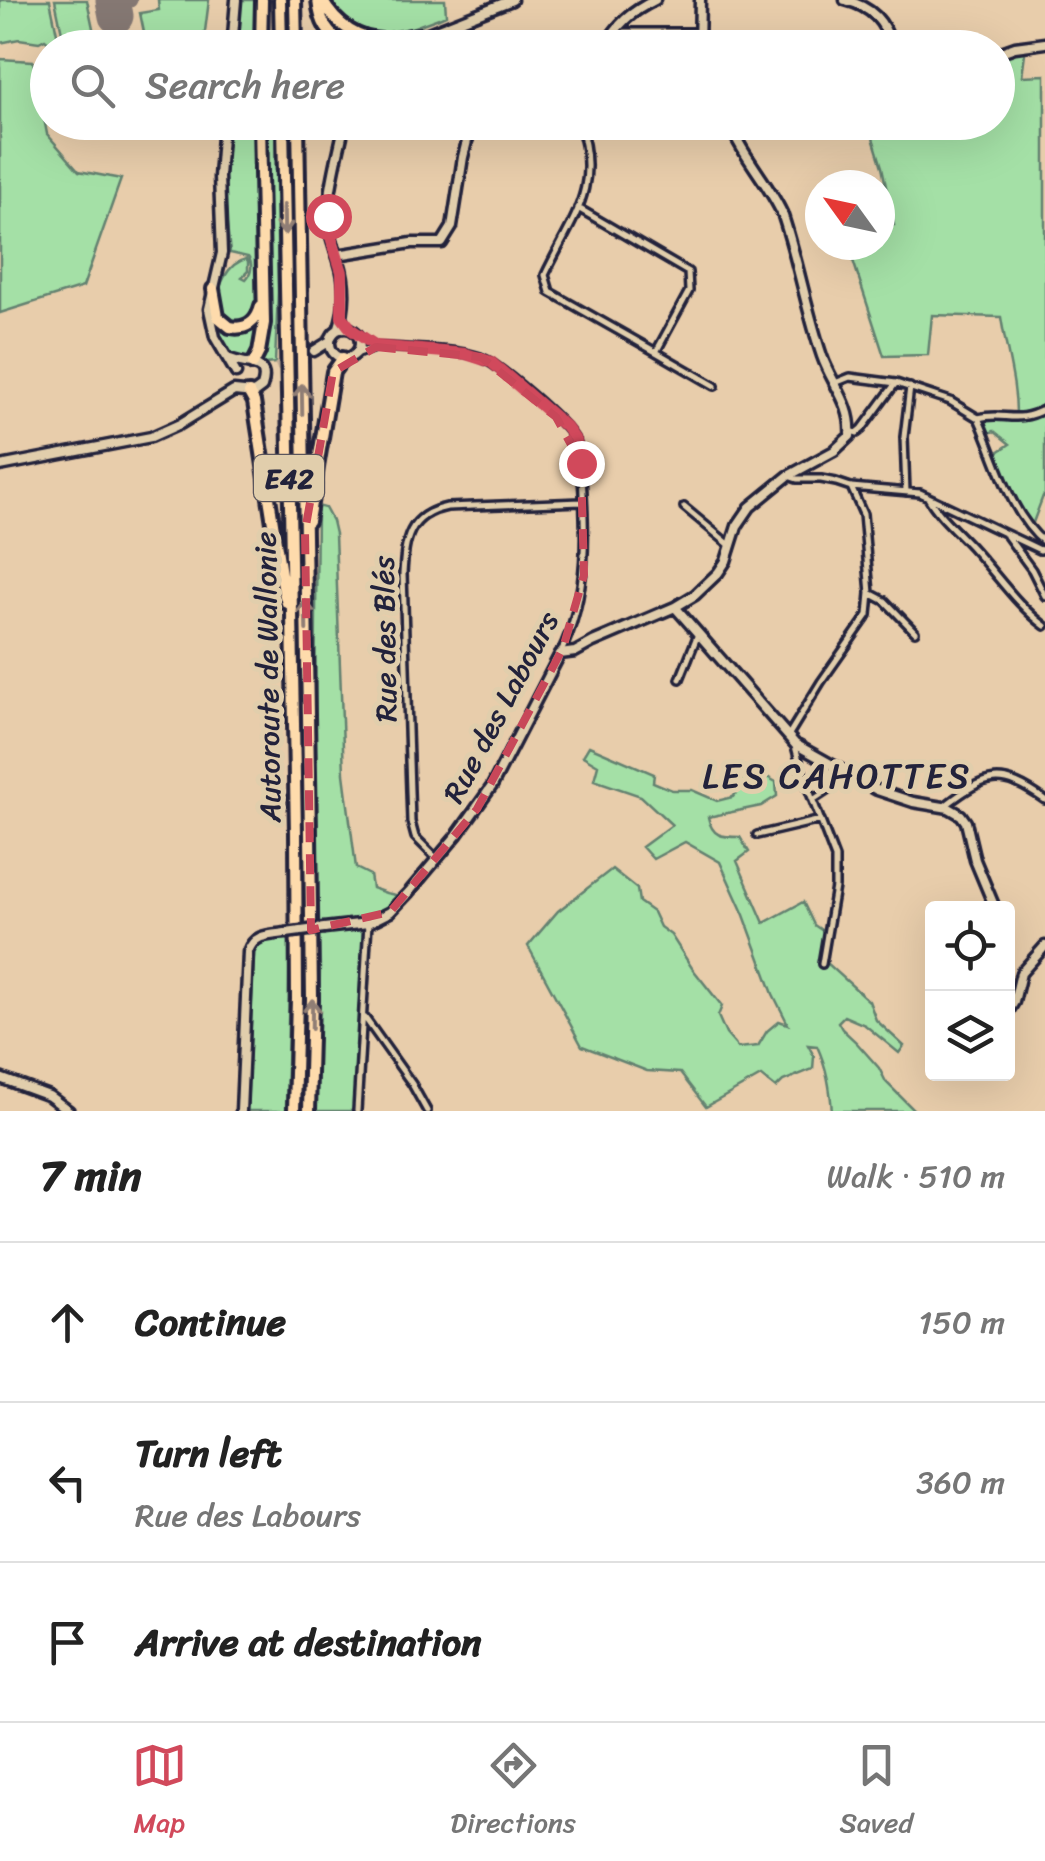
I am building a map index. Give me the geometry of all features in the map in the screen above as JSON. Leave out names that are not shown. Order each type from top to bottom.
[{"type":"highway","points":[[262,0],[262,30]]},
{"type":"highway","points":[[280,0],[281,30]]},
{"type":"highway","points":[[295,0],[296,30]]},
{"type":"highway","points":[[320,0],[349,30]]},
{"type":"highway","points":[[320,0],[321,22],[326,30]]},
{"type":"highway","points":[[256,368],[264,296],[260,140]]},
{"type":"highway","name":"Autoroute de Wallonie","points":[[283,140],[297,998],[294,1111]]},
{"type":"highway","name":"Autoroute de Wallonie","points":[[298,140],[312,999],[308,1111]]},
{"type":"highway","points":[[213,289],[220,320],[235,328],[248,326],[258,316],[264,296]]},
{"type":"highway","points":[[305,531],[333,372],[343,358]]},
{"type":"highway","points":[[240,384],[254,402],[284,593],[292,615]]},
{"type":"street","points":[[234,30],[236,0]]},
{"type":"street","points":[[434,30],[512,0]]},
{"type":"street","points":[[615,30],[632,12],[655,0]]},
{"type":"street","points":[[698,30],[700,0]]},
{"type":"street","points":[[845,0],[866,8],[887,30]]},
{"type":"street","points":[[1015,47],[1045,43]]},
{"type":"street","points":[[222,140],[219,177],[222,253],[210,309],[212,328],[240,384],[259,390],[262,386],[256,368]]},
{"type":"street","points":[[331,346],[342,317],[344,286],[328,216],[342,140]]},
{"type":"street","points":[[337,255],[446,240],[452,227],[468,140]]},
{"type":"street","points":[[583,140],[588,160],[587,183],[545,275],[550,292],[715,386]]},
{"type":"street","points":[[560,654],[575,652],[695,595],[726,561],[737,526],[750,507],[788,476],[834,451],[850,436],[846,406],[823,361],[782,213],[738,140]]},
{"type":"street","points":[[578,208],[688,272],[688,292],[656,352]]},
{"type":"street","points":[[331,346],[343,358],[356,354],[360,345],[342,317]]},
{"type":"street","points":[[338,330],[355,333]]},
{"type":"street","name":"Rue des Labours","points":[[355,333],[376,346],[466,354],[491,362],[556,418],[576,441],[581,463],[584,576],[577,610],[560,654],[492,786],[437,859],[390,912],[368,923]]},
{"type":"street","points":[[317,350],[331,346]]},
{"type":"street","name":"Rue des Labours","points":[[356,354],[376,346]]},
{"type":"street","points":[[230,360],[256,368]]},
{"type":"street","points":[[0,463],[151,437],[177,426],[229,393],[256,368]]},
{"type":"street","points":[[788,476],[851,487],[920,492],[1040,550],[1045,546],[1017,510],[978,418],[950,401],[890,380],[850,377],[836,383]]},
{"type":"street","points":[[851,431],[862,429],[896,383]]},
{"type":"street","points":[[906,492],[904,437],[910,387]]},
{"type":"street","points":[[978,418],[1026,418],[1045,410]]},
{"type":"street","points":[[822,964],[836,864],[792,740],[821,682],[868,615],[870,592],[863,514],[851,487]]},
{"type":"street","points":[[928,496],[948,525],[1030,616],[1045,626]]},
{"type":"street","name":"Rue des Blés","points":[[437,859],[415,837],[410,822],[404,544],[416,522],[447,506],[582,502]]},
{"type":"street","points":[[684,508],[731,546]]},
{"type":"street","points":[[1006,534],[1045,596]]},
{"type":"street","points":[[870,592],[885,601],[915,632]]},
{"type":"street","points":[[675,607],[792,740],[877,790],[956,811],[966,822],[975,860],[992,901]]},
{"type":"street","points":[[680,679],[698,634]]},
{"type":"street","points":[[813,800],[852,775]]},
{"type":"street","points":[[944,807],[989,778],[1011,780],[1045,800]]},
{"type":"street","points":[[757,834],[821,820]]},
{"type":"street","points":[[241,1111],[251,944],[256,938],[368,923],[357,1111]]},
{"type":"street","points":[[1015,998],[1021,973],[1045,946]]},
{"type":"street","points":[[364,1017],[412,1084],[426,1111]]},
{"type":"street","points":[[0,1078],[49,1096],[68,1111]]},
{"type":"highlighted area","points":[[376,347],[481,357],[556,417],[581,463],[584,575],[563,648],[477,809],[390,912],[311,930],[305,531],[333,372]]},
{"type":"green space","points":[[0,0],[50,0],[56,30],[30,30],[30,41],[0,43]]},
{"type":"green space","points":[[55,0],[87,0],[93,30],[61,30]]},
{"type":"green space","points":[[158,0],[209,0],[205,30],[144,30],[140,13],[159,10]]},
{"type":"green space","points":[[240,0],[258,0],[257,30],[238,30]]},
{"type":"green space","points":[[327,0],[445,0],[446,15],[406,30],[360,30],[345,25]]},
{"type":"green space","points":[[1026,45],[1022,76],[1045,75],[1045,497],[1031,528],[995,454],[1010,444],[994,431],[987,434],[981,421],[1016,419],[1001,317],[932,315],[928,355],[884,356],[853,260],[895,260],[895,170],[883,170],[874,140],[1015,140],[1015,48]]},
{"type":"green space","points":[[0,59],[30,61],[30,140],[52,140],[79,171],[121,179],[83,287],[0,313]]},
{"type":"green space","points":[[227,140],[256,140],[257,308],[246,323],[226,323],[218,300],[224,277],[234,266],[248,261],[248,271],[242,277],[246,279],[251,268],[248,257],[230,253],[223,190]]},
{"type":"green space","points":[[262,140],[275,140],[275,363],[259,362]]},
{"type":"green space","points":[[215,316],[224,328],[260,320],[256,343],[248,357],[243,360],[226,349]]},
{"type":"green space","points":[[317,506],[325,508],[335,534],[344,774],[356,868],[370,875],[372,888],[410,898],[394,914],[365,929],[353,1111],[316,1111],[320,970],[315,718]]},
{"type":"green space","points":[[589,746],[654,774],[653,782],[672,790],[692,790],[717,801],[733,797],[742,786],[738,765],[776,782],[777,796],[761,806],[708,817],[712,829],[719,835],[740,837],[749,852],[737,861],[764,923],[803,902],[814,925],[830,936],[827,963],[869,1001],[876,1020],[904,1046],[899,1053],[865,1025],[844,1016],[838,1022],[915,1111],[832,1111],[828,1078],[817,1046],[808,1045],[814,1056],[813,1069],[783,1081],[776,1088],[761,1076],[706,1107],[680,1073],[647,1071],[582,1046],[528,946],[558,911],[612,869],[637,889],[639,902],[653,912],[660,927],[671,935],[722,1006],[718,1016],[738,1048],[758,1046],[779,1021],[788,1024],[720,862],[685,842],[653,859],[642,847],[672,825],[641,796],[594,780],[598,765],[583,756]]},
{"type":"green space","points":[[290,938],[286,1111],[247,1111],[254,953],[268,939]]},
{"type":"taxiway","points":[[104,0],[116,7],[130,0]]},
{"type":"runway","points":[[113,0],[116,16]]},
{"type":"tunnel","points":[[276,367],[314,351]]},
{"type":"district","name":"LES CAHOTTES","points":[[837,776]]},
{"type":"route","points":[[328,216],[344,286],[342,317],[358,336],[376,346],[466,354],[491,362],[566,427],[576,441],[581,463]]}]
